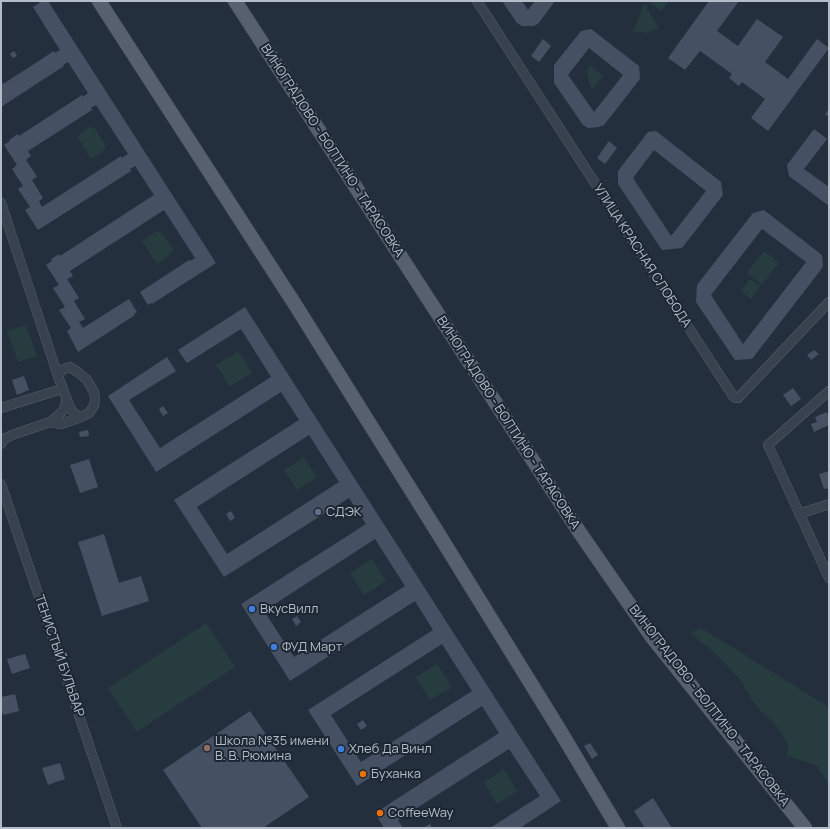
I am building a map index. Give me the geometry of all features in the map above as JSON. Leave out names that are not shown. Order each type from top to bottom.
[{"type":"main road","points":[[99,1],[300,313],[446,544],[618,828]]},
{"type":"main road","name":"ВИНОГРАДОВО - БОЛТИНО - ТАРАСОВКА","points":[[235,1],[578,530],[652,637],[805,828]]},
{"type":"street","name":"УЛИЦА КРАСНАЯ СЛОБОДА","points":[[477,1],[733,396],[738,398],[829,302]]},
{"type":"street","points":[[1,203],[66,401],[76,415],[81,417]]},
{"type":"street","points":[[47,342],[61,362],[79,373],[87,380],[94,392],[95,398],[94,406],[89,413],[61,424],[50,422]]},
{"type":"street","points":[[58,376],[62,370],[70,367]]},
{"type":"street","points":[[1,408],[62,389]]},
{"type":"street","points":[[829,391],[768,445],[829,578]]},
{"type":"street","points":[[1,444],[4,439],[12,435],[50,422],[64,409],[66,401]]},
{"type":"street","name":"ТЕНИСТЫЙ БУЛЬВАР","points":[[1,484],[117,828]]},
{"type":"street","points":[[799,514],[829,504]]},
{"type":"green space","points":[[647,1],[669,1],[661,11]]},
{"type":"green space","points":[[644,4],[647,6],[647,9],[659,28],[646,33],[633,31]]},
{"type":"green space","points":[[590,65],[603,76],[593,89],[590,86],[587,70]]},
{"type":"green space","points":[[90,127],[94,128],[106,146],[105,150],[91,159],[77,136]]},
{"type":"green space","points":[[157,231],[161,232],[173,249],[171,254],[157,264],[142,241]]},
{"type":"green space","points":[[764,251],[779,263],[762,285],[747,273]]},
{"type":"green space","points":[[750,279],[760,286],[751,299],[741,291]]},
{"type":"green space","points":[[26,325],[37,356],[18,362],[7,331]]},
{"type":"green space","points":[[238,351],[252,373],[230,387],[216,365]]},
{"type":"green space","points":[[304,457],[317,477],[297,490],[284,470]]},
{"type":"green space","points":[[372,559],[386,581],[364,595],[350,573]]},
{"type":"green space","points":[[206,623],[235,667],[137,732],[108,688]]},
{"type":"green space","points":[[701,628],[829,707],[829,784],[816,765],[787,756],[788,744],[782,734],[774,723],[755,705],[740,679],[714,652],[690,633]]},
{"type":"green space","points":[[437,664],[452,687],[430,700],[416,677]]},
{"type":"green space","points":[[504,769],[517,791],[497,804],[484,782]]},
{"type":"building","points":[[42,1],[48,1],[216,263],[152,304],[151,303],[148,305],[140,292],[189,260],[190,261],[195,258],[164,210],[70,271],[73,276],[67,279],[79,298],[74,301],[85,319],[79,322],[83,328],[129,299],[137,312],[134,314],[135,315],[78,352],[67,331],[71,328],[59,310],[65,307],[53,288],[59,285],[46,265],[52,261],[51,259],[59,254],[60,256],[154,195],[135,166],[130,169],[131,171],[38,230],[25,210],[30,207],[18,189],[23,186],[12,169],[17,165],[4,145],[18,134],[19,136],[82,95],[83,97],[88,93],[68,62],[1,107],[1,80],[3,84],[54,51],[55,53],[60,50],[33,7]],"holes":[[[96,105],[128,154],[122,158],[121,156],[42,207],[39,201],[43,198],[32,180],[37,177],[26,160],[31,156],[28,151],[92,110],[91,108]]]},
{"type":"building","points":[[502,1],[522,1],[528,10],[535,1],[555,1],[538,24],[533,26],[522,26],[517,23]]},
{"type":"building","points":[[709,1],[739,1],[717,31],[738,46],[757,19],[783,37],[765,62],[788,79],[817,39],[829,48],[768,131],[751,118],[765,99],[742,82],[739,86],[729,78],[732,74],[700,51],[685,70],[668,58]]},
{"type":"building","points":[[591,29],[639,66],[640,79],[604,125],[599,127],[588,128],[583,125],[554,83],[554,65],[581,31]],"holes":[[[589,48],[623,75],[594,112],[568,75]]]},
{"type":"building","points":[[543,39],[551,46],[539,62],[531,56]]},
{"type":"building","points":[[14,51],[17,56],[13,58],[10,54]]},
{"type":"building","points":[[829,109],[829,117],[825,114]]},
{"type":"building","points":[[814,129],[827,139],[804,169],[829,187],[829,206],[789,176],[787,165]]},
{"type":"building","points":[[656,131],[721,182],[723,195],[682,248],[662,250],[618,184],[618,171],[648,132]],"holes":[[[654,150],[706,191],[671,236],[633,178]]]},
{"type":"building","points":[[609,141],[617,148],[605,164],[597,158]]},
{"type":"building","points":[[764,210],[822,255],[823,267],[752,359],[735,360],[696,302],[697,285],[753,213]],"holes":[[[762,229],[806,262],[743,344],[711,295]]]},
{"type":"building","points":[[245,307],[561,801],[520,828],[490,828],[540,796],[509,749],[398,820],[403,828],[384,828],[375,813],[499,733],[482,706],[357,786],[308,710],[433,630],[415,601],[290,681],[241,604],[366,524],[349,498],[224,577],[174,500],[299,420],[281,392],[156,472],[108,396],[167,357],[176,371],[129,400],[160,448],[271,377],[241,329],[187,363],[178,350]],"holes":[[[309,435],[339,482],[227,554],[197,507]],[[375,539],[405,586],[294,657],[264,611]],[[442,644],[472,691],[361,762],[331,715]]]},
{"type":"building","points":[[814,350],[819,354],[811,360],[807,355]]},
{"type":"building","points":[[24,376],[29,390],[17,395],[12,380]]},
{"type":"building","points":[[793,388],[801,399],[791,406],[783,395]]},
{"type":"building","points":[[163,406],[168,413],[163,416],[159,409]]},
{"type":"building","points":[[827,412],[829,425],[814,432],[811,424],[817,422],[815,417]]},
{"type":"building","points":[[88,430],[89,436],[80,437],[79,432]]},
{"type":"building","points":[[89,459],[98,487],[80,493],[70,465]]},
{"type":"building","points":[[829,471],[829,488],[824,489],[819,474]]},
{"type":"building","points":[[231,511],[235,518],[230,521],[226,514]]},
{"type":"building","points":[[104,534],[119,583],[141,576],[149,601],[102,616],[78,542]]},
{"type":"building","points":[[297,616],[301,622],[296,626],[292,619]]},
{"type":"building","points":[[25,654],[30,668],[12,674],[7,659]]},
{"type":"building","points":[[15,694],[19,711],[3,715],[1,697]]},
{"type":"building","points":[[250,711],[309,797],[263,828],[202,828],[163,770]]},
{"type":"building","points":[[363,720],[367,726],[361,730],[357,724]]},
{"type":"building","points":[[590,743],[598,755],[592,759],[584,746]]},
{"type":"building","points":[[60,763],[65,779],[48,785],[42,768]]},
{"type":"building","points":[[653,798],[672,828],[645,828],[634,811]]},
{"type":"building","points":[[430,824],[432,828],[423,828]]},
{"type":"place","name":"СДЭК","points":[[318,512]]},
{"type":"place","name":"ВкусВилл","points":[[252,609]]},
{"type":"place","name":"ФУД Март","points":[[274,647]]},
{"type":"place","name":"Школа №35 имени В. В. Рюмина","points":[[207,748]]},
{"type":"place","name":"Хлеб Да Винл","points":[[341,749]]},
{"type":"place","name":"Буханка","points":[[363,774]]},
{"type":"place","name":"CoffeeWay","points":[[380,813]]}]
